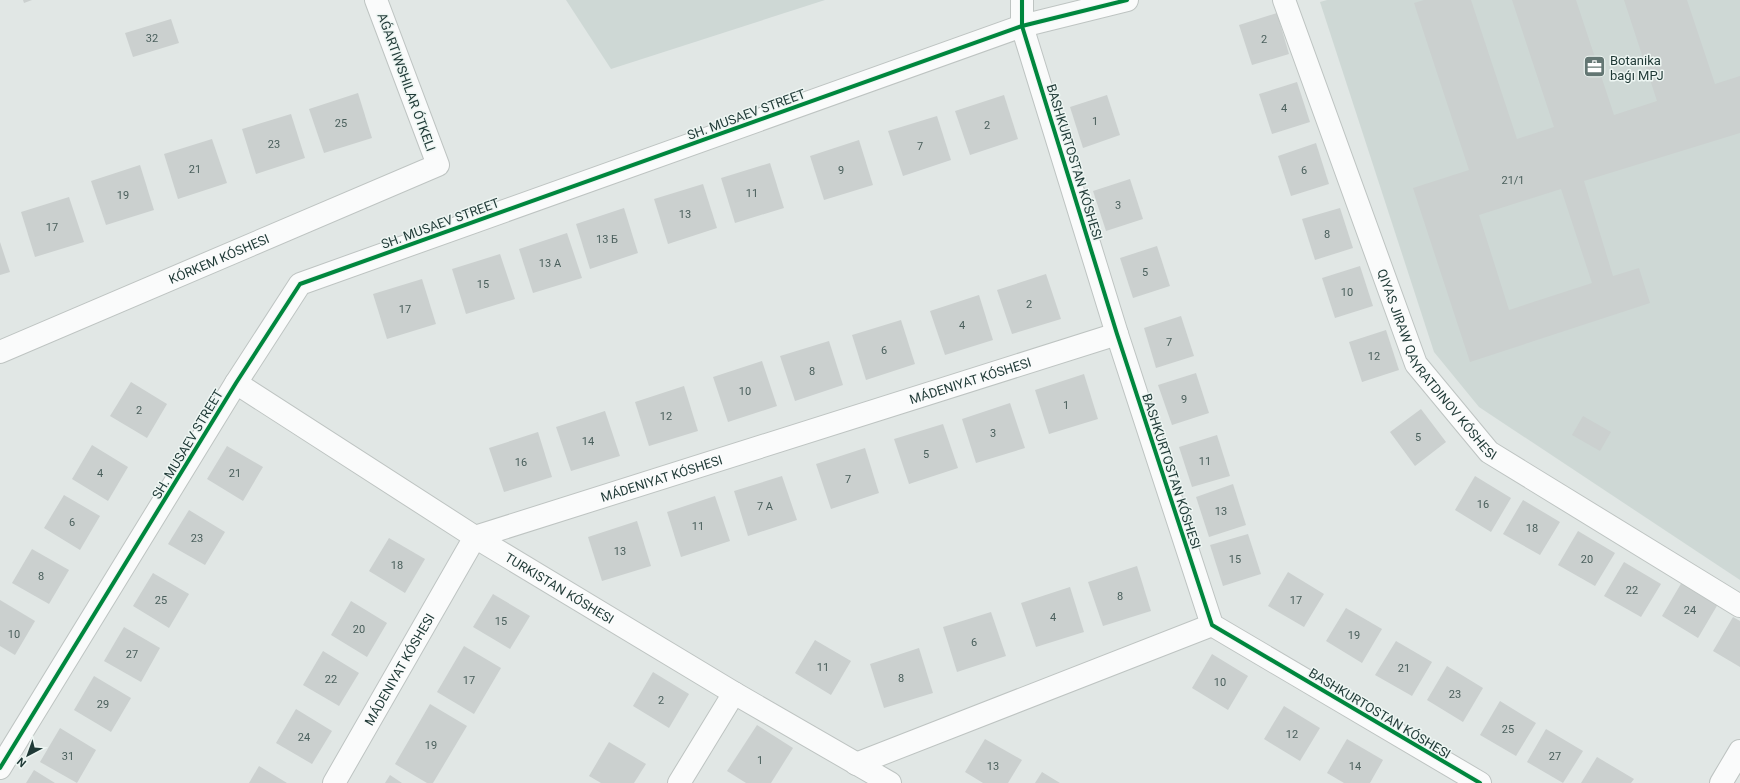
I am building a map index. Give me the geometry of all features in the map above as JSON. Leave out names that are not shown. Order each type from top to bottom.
[{"type":"street","name":"KÓRKEM KÓSHESI","points":[[0,352],[438,165],[376,0]]},
{"type":"street","name":"BASHKURTOSTAN KÓSHESI","points":[[1022,0],[1022,26],[1117,334],[1212,625],[1480,783]]},
{"type":"street","name":"SH. MUSAEV STREET","points":[[0,768],[236,382],[300,284],[1022,26],[1127,0]]},
{"type":"street","points":[[1284,0],[1416,364],[1489,452],[1740,606]]},
{"type":"street","name":"MÁDENIYAT KÓSHESI","points":[[334,783],[475,537],[1117,334]]},
{"type":"street","name":"TURKISTAN KÓSHESI","points":[[236,382],[475,537],[734,693],[890,783]]},
{"type":"street","points":[[856,764],[1212,625]]},
{"type":"street","points":[[679,783],[734,693]]},
{"type":"street","points":[[1721,783],[1740,751]]},
{"type":"shaded area","points":[[566,0],[825,0],[611,69]]},
{"type":"shaded area","points":[[1327,0],[1740,0],[1740,580],[1479,407],[1434,352],[1320,2]]},
{"type":"building","points":[[23,0],[32,0],[24,3]]},
{"type":"building","points":[[1424,0],[1471,0],[1517,139],[1554,127],[1512,0],[1576,0],[1614,115],[1657,101],[1624,0],[1687,0],[1715,84],[1740,76],[1740,133],[1584,181],[1613,276],[1639,268],[1650,303],[1470,362],[1413,188],[1469,170],[1414,3]],"holes":[[[1561,189],[1592,283],[1509,310],[1479,215]]]},
{"type":"building","points":[[1277,13],[1289,54],[1252,65],[1239,25]]},
{"type":"building","points":[[171,19],[179,43],[133,57],[125,33]]},
{"type":"building","points":[[1297,82],[1310,122],[1272,134],[1259,94]]},
{"type":"building","points":[[358,93],[372,138],[324,153],[309,109]]},
{"type":"building","points":[[1004,95],[1018,139],[970,155],[955,111]]},
{"type":"building","points":[[1107,95],[1120,135],[1083,148],[1070,107]]},
{"type":"building","points":[[291,114],[305,158],[256,174],[242,129]]},
{"type":"building","points":[[937,116],[951,160],[903,176],[888,131]]},
{"type":"building","points":[[212,139],[227,183],[178,199],[164,154]]},
{"type":"building","points":[[859,140],[873,185],[824,200],[810,156]]},
{"type":"building","points":[[1316,143],[1329,184],[1291,196],[1278,156]]},
{"type":"building","points":[[770,163],[784,208],[735,223],[721,178]]},
{"type":"building","points":[[140,165],[154,210],[106,225],[91,181]]},
{"type":"building","points":[[1130,179],[1143,219],[1106,231],[1093,191]]},
{"type":"building","points":[[703,184],[717,228],[668,244],[654,199]]},
{"type":"building","points":[[69,197],[84,242],[35,257],[21,212]]},
{"type":"building","points":[[624,208],[638,253],[590,269],[576,224]]},
{"type":"building","points":[[1340,208],[1353,248],[1315,260],[1302,219]]},
{"type":"building","points":[[567,233],[582,278],[533,293],[519,249]]},
{"type":"building","points":[[0,242],[10,272],[0,275]]},
{"type":"building","points":[[1157,246],[1170,286],[1133,298],[1120,258]]},
{"type":"building","points":[[500,254],[515,299],[466,314],[452,269]]},
{"type":"building","points":[[1360,266],[1373,306],[1335,318],[1322,278]]},
{"type":"building","points":[[1046,274],[1061,319],[1012,334],[997,290]]},
{"type":"building","points":[[422,279],[436,324],[387,339],[373,294]]},
{"type":"building","points":[[979,295],[993,340],[945,355],[930,311]]},
{"type":"building","points":[[1181,316],[1194,356],[1156,368],[1144,328]]},
{"type":"building","points":[[901,320],[915,364],[866,380],[852,335]]},
{"type":"building","points":[[1386,330],[1399,370],[1362,382],[1349,342]]},
{"type":"building","points":[[829,341],[843,385],[795,401],[780,356]]},
{"type":"building","points":[[762,361],[777,406],[728,422],[713,377]]},
{"type":"building","points":[[1196,373],[1209,413],[1172,425],[1158,385]]},
{"type":"building","points":[[1084,374],[1098,419],[1049,434],[1035,390]]},
{"type":"building","points":[[131,382],[167,404],[147,438],[110,416]]},
{"type":"building","points":[[684,386],[698,431],[649,446],[635,402]]},
{"type":"building","points":[[1010,403],[1025,448],[976,463],[962,419]]},
{"type":"building","points":[[1421,409],[1446,442],[1415,466],[1390,432]]},
{"type":"building","points":[[605,411],[620,456],[571,471],[556,427]]},
{"type":"building","points":[[1583,416],[1611,432],[1600,451],[1572,435]]},
{"type":"building","points":[[943,424],[958,468],[909,484],[894,439]]},
{"type":"building","points":[[538,432],[552,477],[504,492],[489,448]]},
{"type":"building","points":[[1217,435],[1230,476],[1192,487],[1179,447]]},
{"type":"building","points":[[92,445],[128,467],[108,501],[72,479]]},
{"type":"building","points":[[227,446],[263,467],[243,501],[207,479]]},
{"type":"building","points":[[865,448],[879,493],[831,509],[816,464]]},
{"type":"building","points":[[782,476],[797,520],[748,536],[734,491]]},
{"type":"building","points":[[1475,476],[1511,498],[1491,532],[1455,510]]},
{"type":"building","points":[[1233,484],[1246,525],[1209,537],[1196,497]]},
{"type":"building","points":[[64,495],[100,516],[80,550],[44,528]]},
{"type":"building","points":[[715,496],[730,541],[681,557],[667,512]]},
{"type":"building","points":[[1523,500],[1560,522],[1540,555],[1503,534]]},
{"type":"building","points":[[189,510],[225,532],[205,565],[168,544]]},
{"type":"building","points":[[637,521],[651,566],[602,581],[588,537]]},
{"type":"building","points":[[1578,531],[1615,553],[1595,586],[1558,565]]},
{"type":"building","points":[[1248,534],[1261,574],[1223,586],[1210,545]]},
{"type":"building","points":[[389,538],[425,559],[405,593],[369,571]]},
{"type":"building","points":[[32,549],[69,570],[49,604],[12,583]]},
{"type":"building","points":[[1624,562],[1661,584],[1641,617],[1604,596]]},
{"type":"building","points":[[1137,566],[1151,611],[1103,626],[1088,582]]},
{"type":"building","points":[[1288,572],[1324,594],[1304,627],[1268,606]]},
{"type":"building","points":[[153,573],[189,594],[169,628],[133,606]]},
{"type":"building","points":[[1682,582],[1718,604],[1698,638],[1662,616]]},
{"type":"building","points":[[1070,587],[1084,632],[1036,647],[1021,603]]},
{"type":"building","points":[[493,594],[530,616],[510,649],[473,627]]},
{"type":"building","points":[[0,600],[35,621],[15,655],[0,646]]},
{"type":"building","points":[[351,601],[387,623],[367,657],[331,635]]},
{"type":"building","points":[[1346,608],[1382,629],[1362,663],[1326,641]]},
{"type":"building","points":[[991,612],[1006,656],[957,672],[943,627]]},
{"type":"building","points":[[1733,617],[1740,621],[1740,667],[1713,651]]},
{"type":"building","points":[[124,627],[160,648],[141,682],[104,661]]},
{"type":"building","points":[[815,640],[851,661],[831,695],[795,673]]},
{"type":"building","points":[[1396,641],[1432,662],[1412,696],[1375,675]]},
{"type":"building","points":[[464,646],[501,668],[474,714],[437,692]]},
{"type":"building","points":[[919,648],[933,693],[884,708],[870,664]]},
{"type":"building","points":[[323,651],[359,673],[339,706],[303,685]]},
{"type":"building","points":[[1212,654],[1248,676],[1228,710],[1192,688]]},
{"type":"building","points":[[1447,666],[1483,688],[1463,722],[1427,700]]},
{"type":"building","points":[[653,672],[689,694],[669,728],[633,706]]},
{"type":"building","points":[[94,676],[131,698],[111,732],[74,710]]},
{"type":"building","points":[[1500,701],[1536,723],[1516,756],[1480,735]]},
{"type":"building","points":[[430,704],[467,726],[433,783],[427,783],[395,764]]},
{"type":"building","points":[[1284,706],[1320,728],[1300,761],[1264,739]]},
{"type":"building","points":[[296,709],[332,731],[312,764],[276,743]]},
{"type":"building","points":[[757,725],[793,748],[771,783],[746,783],[727,771]]},
{"type":"building","points":[[60,728],[96,750],[77,783],[40,762]]},
{"type":"building","points":[[1546,729],[1583,751],[1563,783],[1527,762]]},
{"type":"building","points":[[985,739],[1022,760],[1008,783],[983,783],[965,772]]},
{"type":"building","points":[[1347,739],[1383,760],[1370,783],[1344,783],[1327,773]]},
{"type":"building","points":[[609,742],[646,764],[634,783],[601,783],[589,776]]},
{"type":"building","points":[[1597,757],[1634,779],[1631,783],[1581,783]]},
{"type":"building","points":[[259,766],[287,783],[249,783]]},
{"type":"building","points":[[34,770],[55,783],[26,783]]},
{"type":"building","points":[[1042,772],[1060,783],[1035,783]]},
{"type":"building","points":[[390,775],[402,783],[385,783]]},
{"type":"cycle path","points":[[1022,0],[1022,26],[1117,334],[1212,625],[1480,783]]},
{"type":"cycle path","points":[[0,768],[236,383],[300,284],[1022,26],[1127,0]]},
{"type":"place","name":"Botanika baǵı MPJ","points":[[1594,67]]}]
